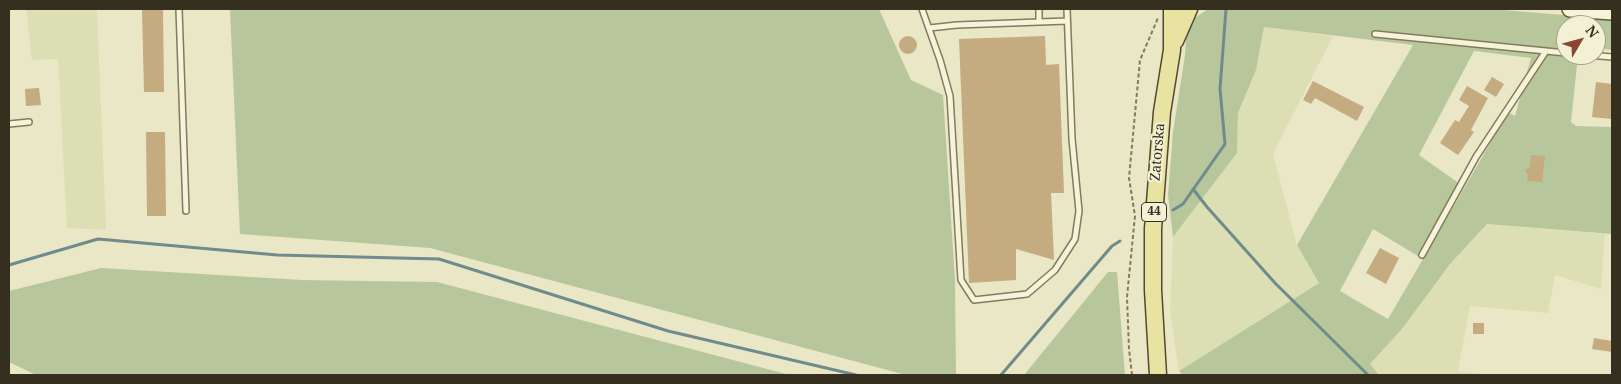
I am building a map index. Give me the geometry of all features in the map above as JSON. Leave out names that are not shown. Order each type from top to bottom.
[{"type":"main road","name":"Zatorska","points":[[1158,375],[1153,290],[1153,229],[1162,112],[1172,50],[1189,9]]},
{"type":"main road","name":"Zatorska","points":[[1166,11],[1172,50]]},
{"type":"street","points":[[1570,9],[1612,12]]},
{"type":"lane","points":[[179,9],[186,211]]},
{"type":"lane","points":[[922,9],[940,60],[950,96],[961,280],[974,300],[1027,294],[1055,270],[1075,239],[1079,211],[1072,139],[1067,9]]},
{"type":"lane","points":[[1039,9],[1039,22]]},
{"type":"lane","points":[[929,28],[957,25],[1067,21]]},
{"type":"lane","points":[[1375,34],[1556,52]]},
{"type":"lane","points":[[1422,254],[1476,157],[1546,51]]},
{"type":"lane","points":[[9,124],[28,122]]},
{"type":"path","points":[[1132,375],[1127,297],[1135,216],[1128,178],[1140,60],[1166,11]]},
{"type":"green space","points":[[26,9],[97,9],[106,230],[67,228],[58,59],[32,60]]},
{"type":"green space","points":[[230,9],[879,9],[911,80],[943,95],[955,281],[956,375],[906,375],[430,248],[240,234]]},
{"type":"green space","points":[[1208,9],[1491,9],[1564,15],[1556,15],[1556,65],[1577,65],[1571,122],[1576,126],[1612,127],[1612,234],[1487,224],[1450,264],[1402,329],[1370,364],[1379,375],[1183,375],[1179,371],[1319,283],[1297,245],[1413,45],[1264,27],[1256,70],[1238,113],[1237,153],[1173,237],[1168,195],[1173,132],[1185,55],[1187,23]],"holes":[[[1474,51],[1531,58],[1515,116],[1508,112],[1428,251],[1460,184],[1419,155]],[[1373,229],[1423,259],[1388,319],[1340,291]]]},
{"type":"green space","points":[[1606,19],[1612,19],[1612,50],[1606,49]]},
{"type":"green space","points":[[1264,27],[1333,36],[1273,154],[1297,245],[1319,283],[1179,371],[1170,312],[1173,237],[1237,153],[1238,113],[1256,70]]},
{"type":"green space","points":[[1487,224],[1605,234],[1601,289],[1555,275],[1548,313],[1470,306],[1458,371],[1484,375],[1379,375],[1370,364],[1402,329],[1450,264]]},
{"type":"green space","points":[[101,268],[302,280],[437,282],[790,375],[36,375],[9,362],[9,291]]},
{"type":"green space","points":[[1108,272],[1117,272],[1125,375],[1024,375]]},
{"type":"building","points":[[142,9],[163,9],[164,92],[144,92]]},
{"type":"building","points":[[908,36],[914,39],[917,45],[914,51],[908,54],[902,51],[899,45],[902,39]]},
{"type":"building","points":[[1045,36],[1046,65],[1059,64],[1064,193],[1051,193],[1054,260],[1016,249],[1016,280],[969,283],[959,39]]},
{"type":"building","points":[[1492,77],[1504,84],[1496,97],[1484,90]]},
{"type":"building","points":[[1313,81],[1364,107],[1357,121],[1315,98],[1311,104],[1303,100]]},
{"type":"building","points":[[1596,82],[1612,84],[1611,119],[1592,117]]},
{"type":"building","points":[[1467,86],[1488,98],[1471,130],[1474,132],[1458,155],[1440,143],[1455,120],[1459,122],[1469,106],[1459,100]]},
{"type":"building","points":[[39,88],[41,105],[26,106],[25,89]]},
{"type":"building","points":[[146,132],[165,132],[166,216],[147,216]]},
{"type":"building","points":[[1531,155],[1545,156],[1542,182],[1527,181],[1528,175],[1525,170],[1530,167]]},
{"type":"building","points":[[1380,248],[1399,258],[1386,284],[1366,273]]},
{"type":"building","points":[[1473,323],[1484,323],[1484,334],[1473,334]]},
{"type":"building","points":[[1594,338],[1612,341],[1612,352],[1592,349]]},
{"type":"waterway","points":[[1173,210],[1183,204],[1225,144],[1220,89],[1226,9]]},
{"type":"waterway","points":[[1193,189],[1275,283],[1368,375]]},
{"type":"waterway","points":[[9,265],[98,239],[277,255],[439,259],[668,331],[856,375]]},
{"type":"waterway","points":[[1001,375],[1112,246],[1120,241]]}]
